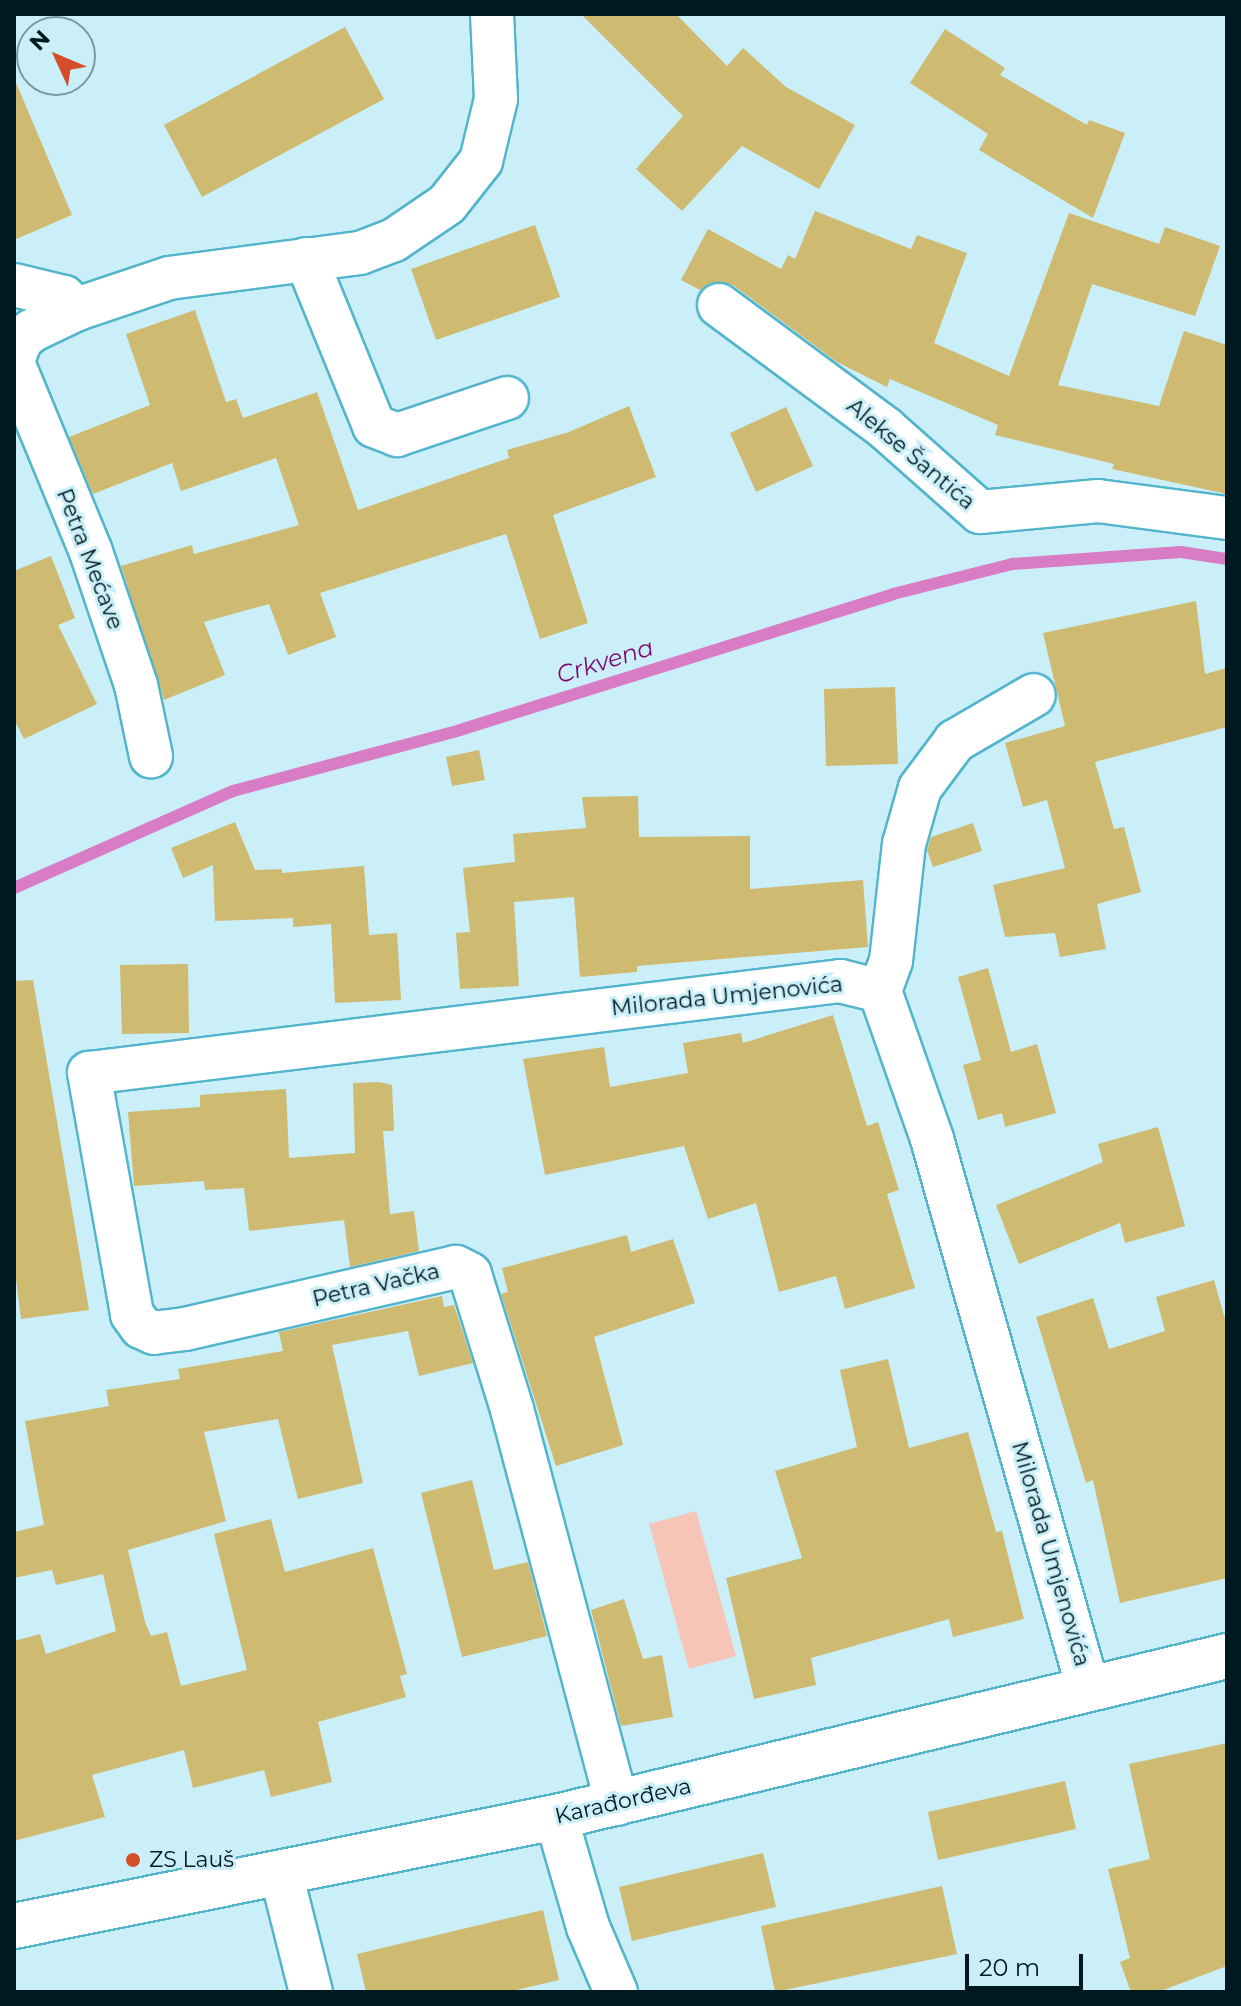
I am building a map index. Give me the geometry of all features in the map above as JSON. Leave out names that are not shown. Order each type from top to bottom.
[{"type":"main road","name":"Karađorđeva","points":[[14,1926],[617,1804],[1227,1656]]},
{"type":"street","points":[[14,358],[21,340],[31,331],[77,309],[181,275],[360,253],[394,240],[447,204],[469,181],[489,141],[496,99],[492,14]]},
{"type":"street","points":[[306,259],[369,419],[381,431],[397,435],[507,398]]},
{"type":"street","points":[[14,285],[64,297],[77,309]]},
{"type":"street","name":"Alekse Šantića","points":[[719,305],[885,428],[980,512],[1098,501],[1227,518]]},
{"type":"street","name":"Petra Mećave","points":[[14,365],[91,552],[136,685],[151,756]]},
{"type":"street","points":[[880,991],[891,961],[904,844],[920,788],[955,741],[1034,695]]},
{"type":"street","name":"Milorada Umjenovića","points":[[89,1073],[840,981],[880,991],[932,1139],[1088,1688]]},
{"type":"street","name":"Petra Vačka","points":[[89,1073],[132,1314],[141,1327],[154,1333],[185,1329],[456,1267],[470,1274],[512,1409],[617,1804]]},
{"type":"street","points":[[556,1817],[604,1989]]},
{"type":"street","points":[[281,1873],[311,1992]]},
{"type":"shaded area","points":[[696,1511],[736,1656],[689,1669],[649,1524]]},
{"type":"building","points":[[581,14],[676,14],[727,66],[743,48],[786,87],[855,125],[819,189],[742,146],[682,211],[636,169],[683,116]]},
{"type":"building","points":[[345,27],[384,99],[202,197],[164,125]]},
{"type":"building","points":[[945,29],[1005,68],[1000,75],[1087,125],[1089,120],[1125,133],[1093,218],[979,150],[988,134],[910,83]]},
{"type":"building","points":[[14,78],[16,96],[22,96],[72,215],[14,240]]},
{"type":"building","points":[[815,211],[911,249],[917,235],[967,253],[934,343],[1009,376],[1069,213],[1159,244],[1165,227],[1220,246],[1195,316],[1092,284],[1058,385],[1159,406],[1184,331],[1227,345],[1227,494],[1112,469],[1114,464],[995,435],[998,425],[890,379],[887,387],[837,362],[733,285],[710,283],[700,290],[681,280],[708,229],[781,269],[788,255],[795,259]]},
{"type":"building","points":[[535,225],[560,297],[436,340],[411,269]]},
{"type":"building","points":[[195,310],[226,402],[236,399],[243,418],[317,392],[358,510],[509,458],[507,450],[569,432],[629,406],[656,477],[553,515],[588,623],[540,639],[506,534],[320,593],[336,637],[288,655],[269,604],[204,622],[225,675],[164,700],[121,566],[192,545],[194,554],[299,525],[276,458],[181,491],[172,463],[93,494],[69,437],[150,405],[126,334]]},
{"type":"building","points":[[786,407],[813,466],[756,492],[730,433]]},
{"type":"building","points":[[51,556],[75,618],[58,625],[97,704],[24,739],[14,719],[14,571]]},
{"type":"building","points":[[1196,601],[1205,674],[1227,668],[1227,727],[1095,762],[1114,829],[1124,827],[1141,892],[1097,904],[1106,949],[1060,957],[1055,933],[1005,937],[993,885],[1065,868],[1047,800],[1023,807],[1005,743],[1065,726],[1043,633]]},
{"type":"building","points":[[895,687],[898,764],[826,766],[824,689]]},
{"type":"building","points":[[479,750],[485,780],[452,786],[446,757]]},
{"type":"building","points":[[638,796],[639,837],[750,836],[750,889],[863,880],[868,947],[637,966],[637,972],[580,977],[574,897],[514,902],[519,986],[460,989],[456,933],[470,932],[463,868],[515,862],[513,834],[586,828],[582,797]]},
{"type":"building","points":[[235,822],[255,870],[282,869],[282,873],[364,866],[369,935],[397,933],[401,1000],[335,1003],[331,924],[293,927],[293,918],[215,921],[213,865],[183,878],[171,848]]},
{"type":"building","points":[[973,823],[982,851],[933,867],[927,850],[931,837]]},
{"type":"building","points":[[188,964],[189,1033],[122,1034],[120,965]]},
{"type":"building","points":[[988,968],[1011,1052],[1037,1044],[1056,1113],[1005,1127],[1002,1113],[978,1120],[963,1065],[981,1060],[958,977]]},
{"type":"building","points":[[33,980],[89,1310],[21,1319],[14,1263],[14,981]]},
{"type":"building","points":[[833,1015],[867,1126],[878,1122],[899,1190],[887,1194],[915,1288],[845,1309],[836,1276],[779,1292],[756,1203],[708,1219],[684,1146],[545,1175],[523,1059],[604,1047],[610,1087],[688,1073],[683,1043],[741,1033],[743,1043]]},
{"type":"building","points":[[353,1083],[392,1085],[394,1131],[383,1131],[390,1214],[414,1211],[419,1251],[350,1267],[344,1220],[249,1231],[244,1188],[205,1190],[204,1181],[134,1186],[128,1112],[200,1107],[200,1095],[286,1089],[289,1158],[355,1153]]},
{"type":"building","points":[[1158,1127],[1185,1226],[1125,1243],[1120,1223],[1019,1264],[996,1205],[1103,1162],[1098,1144]]},
{"type":"building","points":[[627,1235],[631,1252],[673,1239],[695,1303],[594,1337],[623,1445],[556,1466],[501,1294],[508,1292],[502,1268]]},
{"type":"building","points":[[1214,1280],[1227,1326],[1227,1578],[1120,1603],[1093,1480],[1086,1483],[1036,1317],[1093,1298],[1109,1349],[1165,1331],[1156,1297]]},
{"type":"building","points":[[442,1296],[444,1307],[454,1305],[473,1363],[419,1376],[408,1331],[332,1345],[363,1483],[298,1499],[278,1419],[204,1432],[226,1521],[128,1550],[145,1622],[151,1636],[167,1632],[181,1686],[247,1670],[214,1534],[271,1519],[285,1572],[373,1548],[407,1674],[400,1676],[406,1697],[318,1722],[332,1782],[271,1797],[264,1770],[193,1788],[184,1750],[92,1775],[105,1817],[14,1841],[14,1641],[40,1634],[46,1654],[116,1631],[103,1574],[56,1585],[52,1570],[14,1578],[14,1532],[44,1525],[25,1421],[109,1406],[106,1390],[180,1379],[178,1369],[283,1351],[279,1332]]},
{"type":"building","points":[[888,1359],[909,1448],[968,1432],[996,1532],[1002,1531],[1024,1619],[953,1637],[949,1619],[811,1658],[816,1685],[754,1699],[726,1578],[802,1558],[775,1471],[857,1447],[840,1370]]},
{"type":"building","points":[[472,1480],[494,1570],[528,1562],[547,1636],[462,1657],[421,1493]]},
{"type":"building","points":[[624,1599],[643,1659],[662,1655],[673,1717],[621,1726],[591,1610]]},
{"type":"building","points":[[1227,1743],[1227,1966],[1158,1992],[1131,1992],[1120,1962],[1130,1958],[1108,1869],[1150,1859],[1129,1764]]},
{"type":"building","points":[[1065,1781],[1076,1829],[938,1860],[928,1812]]},
{"type":"building","points":[[763,1853],[776,1907],[632,1941],[619,1887]]},
{"type":"building","points":[[942,1886],[957,1954],[775,1992],[761,1926]]},
{"type":"building","points":[[543,1910],[559,1980],[508,1992],[366,1992],[357,1954]]},
{"type":"waterway","name":"Crkvena","points":[[14,888],[233,791],[460,730],[893,594],[1012,564],[1181,552],[1227,559]]},
{"type":"place","name":"ZS Lauš","points":[[133,1860]]}]
